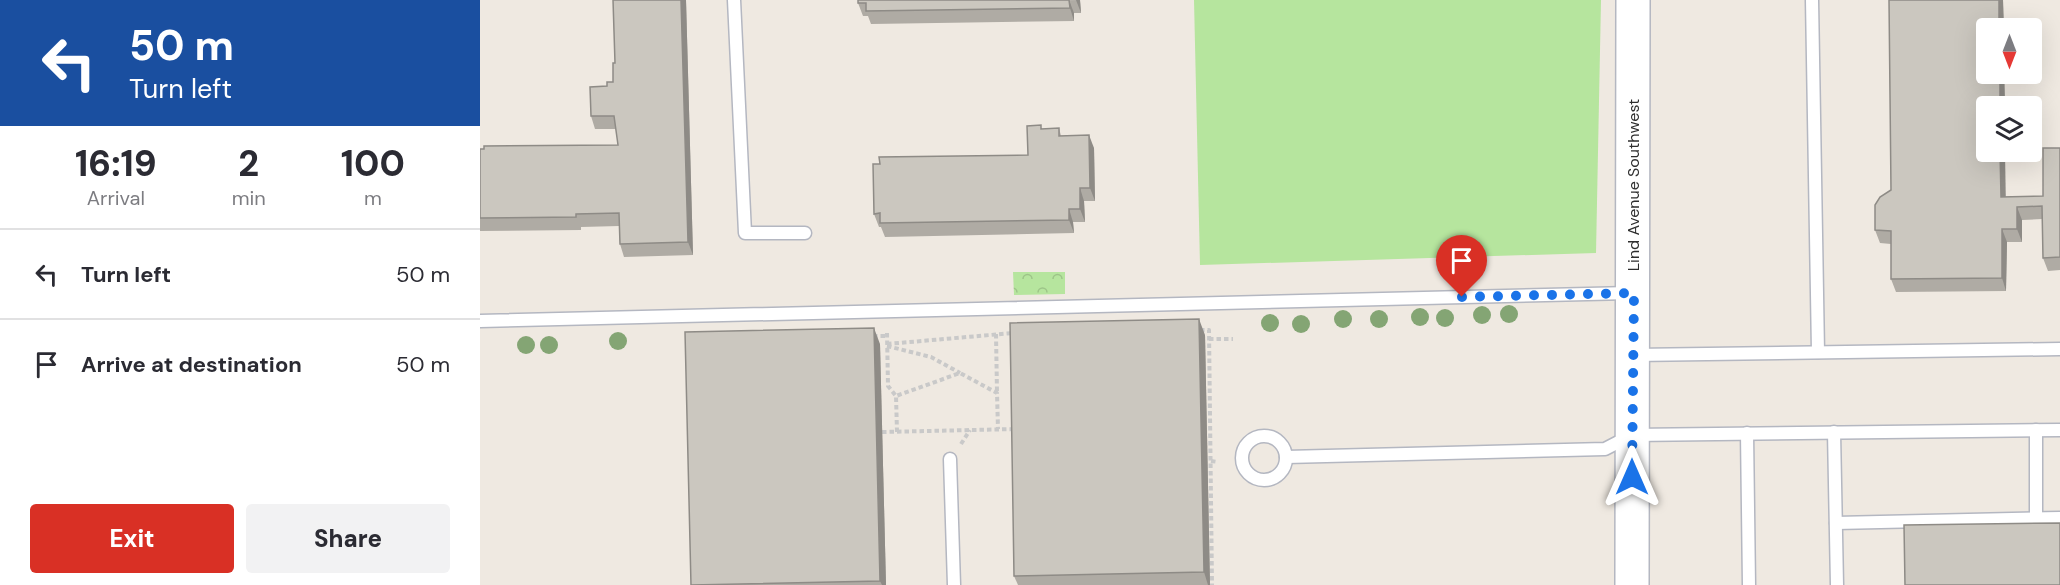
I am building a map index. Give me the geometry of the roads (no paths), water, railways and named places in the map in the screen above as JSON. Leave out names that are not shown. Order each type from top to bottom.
[{"type":"main road","name":"Lind Avenue Southwest","points":[[1632,585],[1633,0]]},
{"type":"lane","points":[[734,0],[745,233],[805,233]]},
{"type":"lane","points":[[1812,0],[1818,352]]},
{"type":"lane","points":[[480,321],[1634,293]]},
{"type":"lane","points":[[1633,355],[2060,349]]},
{"type":"lane","points":[[2036,430],[2036,519]]},
{"type":"lane","points":[[1286,457],[1605,449],[1632,435],[2060,430]]},
{"type":"lane","points":[[1834,432],[1837,585]]},
{"type":"lane","points":[[1747,433],[1749,585]]},
{"type":"lane","points":[[950,459],[954,585]]},
{"type":"lane","points":[[1836,523],[2060,518]]}]
